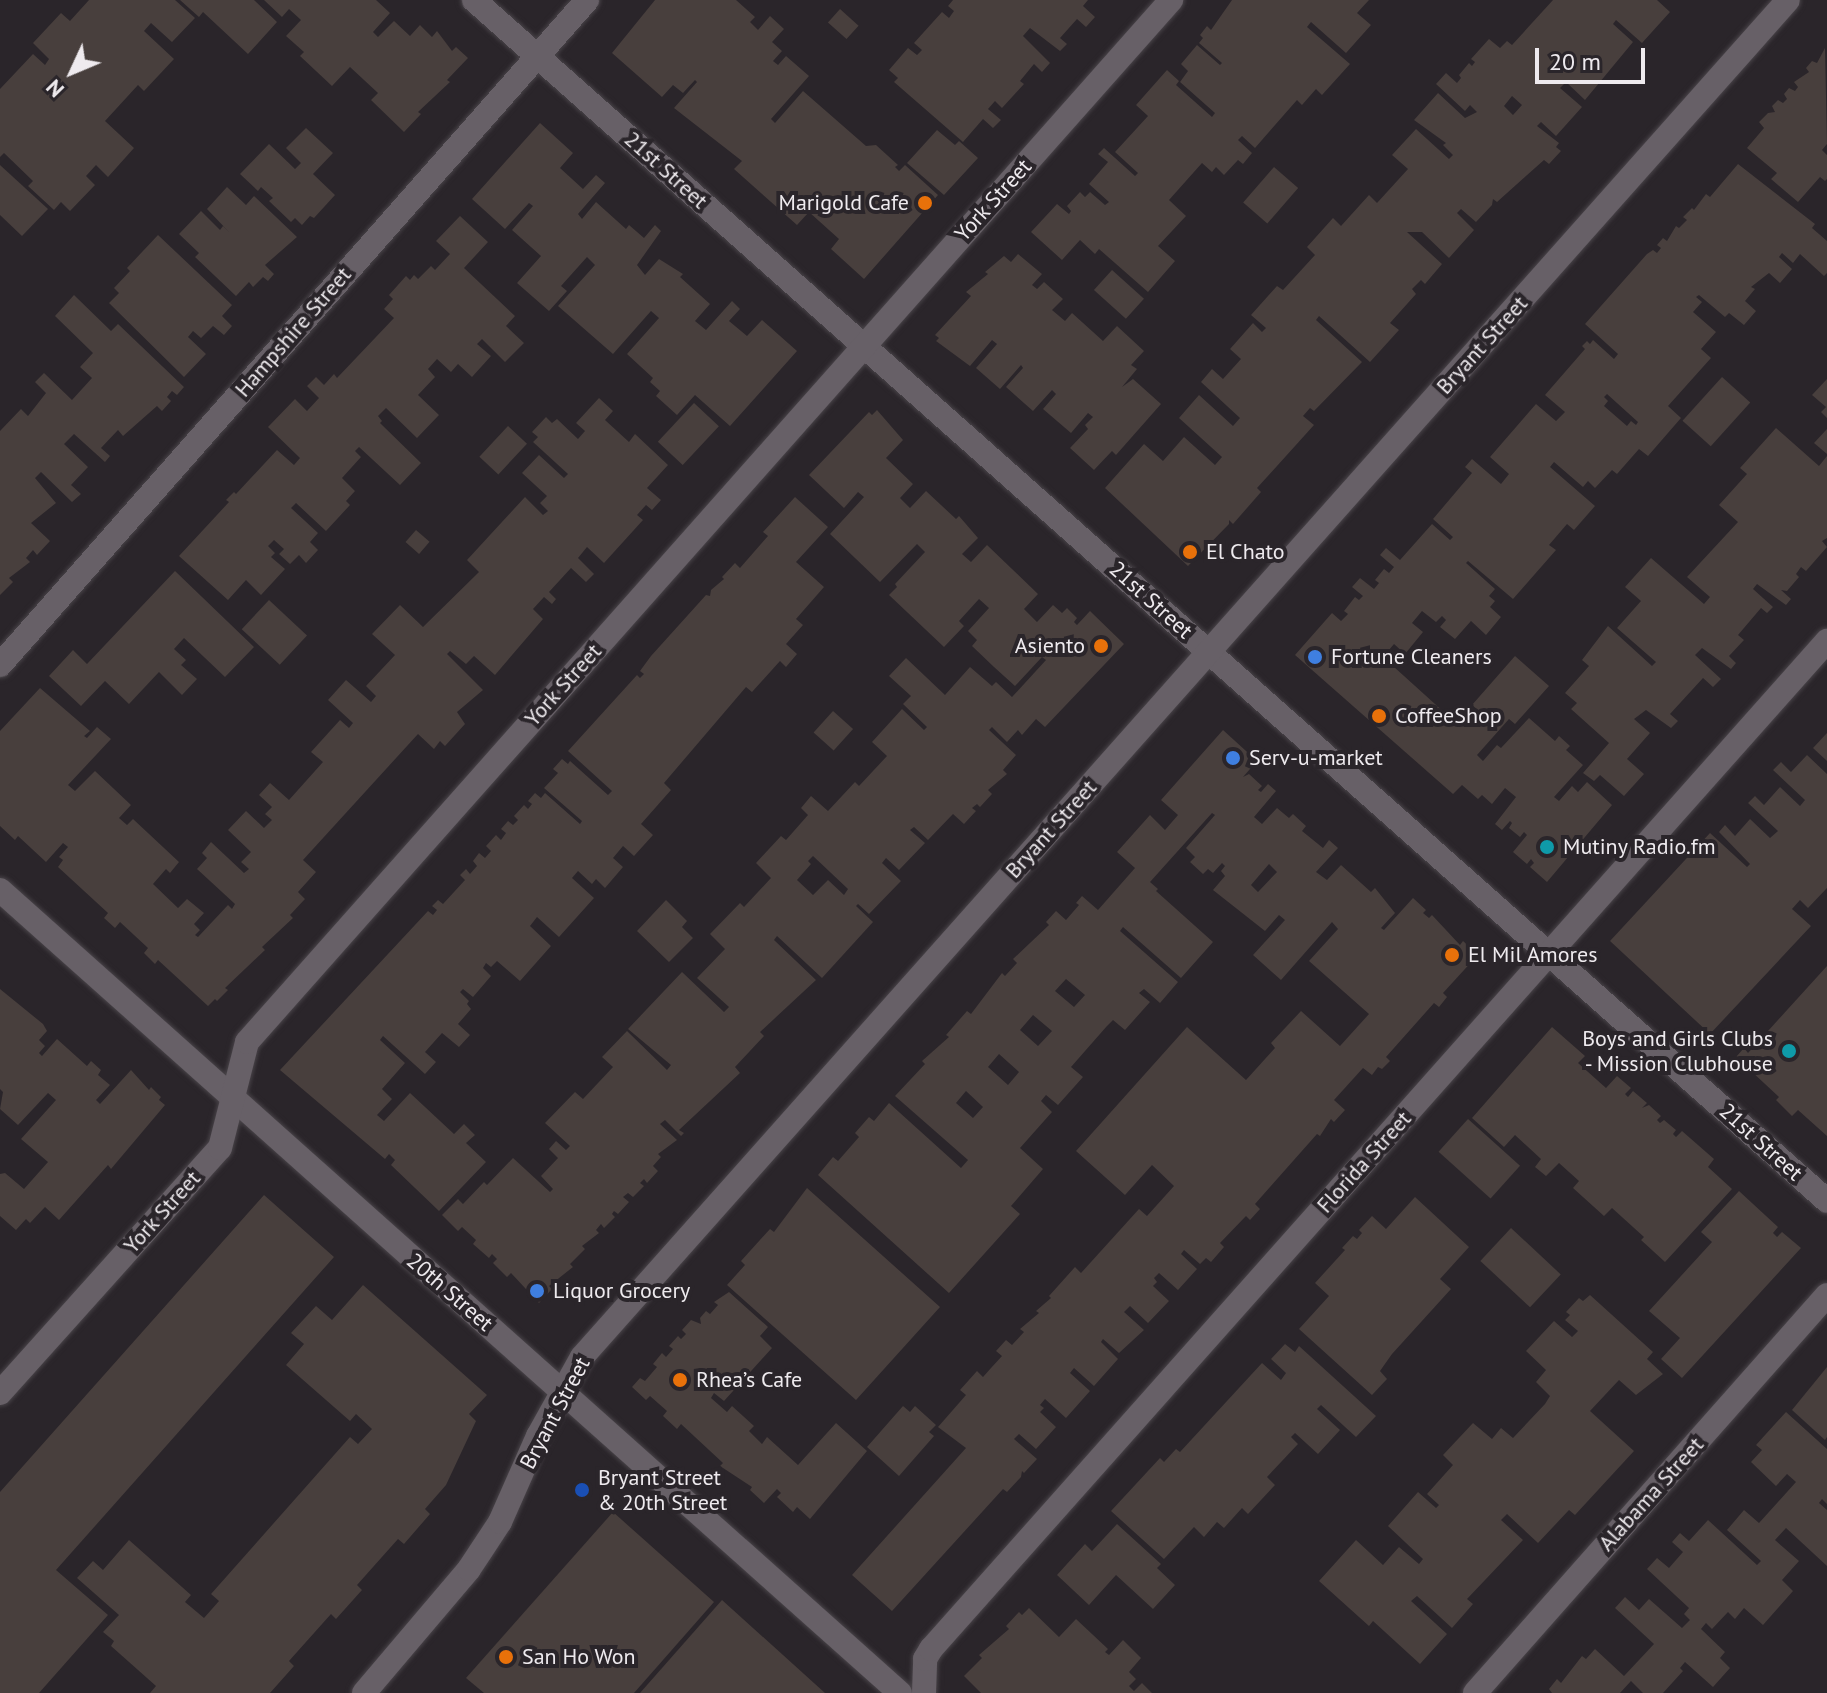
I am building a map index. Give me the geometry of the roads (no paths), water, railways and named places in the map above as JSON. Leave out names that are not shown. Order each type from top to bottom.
[{"type":"street","name":"21st Street","points":[[474,0],[1827,1201]]},
{"type":"street","name":"Hampshire Street","points":[[0,665],[587,0]]},
{"type":"street","name":"York Street","points":[[0,1393],[220,1148],[247,1042],[1171,0]]},
{"type":"street","name":"Bryant Street","points":[[364,1693],[469,1569],[500,1522],[562,1391],[582,1357],[1788,0]]},
{"type":"street","name":"Florida Street","points":[[924,1693],[925,1659],[931,1649],[1827,641]]},
{"type":"street","name":"20th Street","points":[[0,890],[900,1693]]},
{"type":"street","name":"Alabama Street","points":[[1475,1693],[1827,1295]]},
{"type":"place","name":"Marigold Cafe","points":[[925,203]]},
{"type":"place","name":"El Chato","points":[[1190,552]]},
{"type":"place","name":"Asiento","points":[[1101,646]]},
{"type":"place","name":"Fortune Cleaners","points":[[1315,657]]},
{"type":"place","name":"CoffeeShop","points":[[1379,716]]},
{"type":"place","name":"Serv-u-market","points":[[1233,758]]},
{"type":"place","name":"Mutiny Radio.fm","points":[[1547,847]]},
{"type":"place","name":"El Mil Amores","points":[[1452,955]]},
{"type":"place","name":"Boys and Girls Clubs - Mission Clubhouse","points":[[1789,1051]]},
{"type":"place","name":"Liquor Grocery","points":[[537,1291]]},
{"type":"place","name":"Rhea’s Cafe","points":[[680,1380]]},
{"type":"place","name":"Bryant Street & 20th Street","points":[[582,1490]]},
{"type":"place","name":"San Ho Won","points":[[506,1657]]}]
